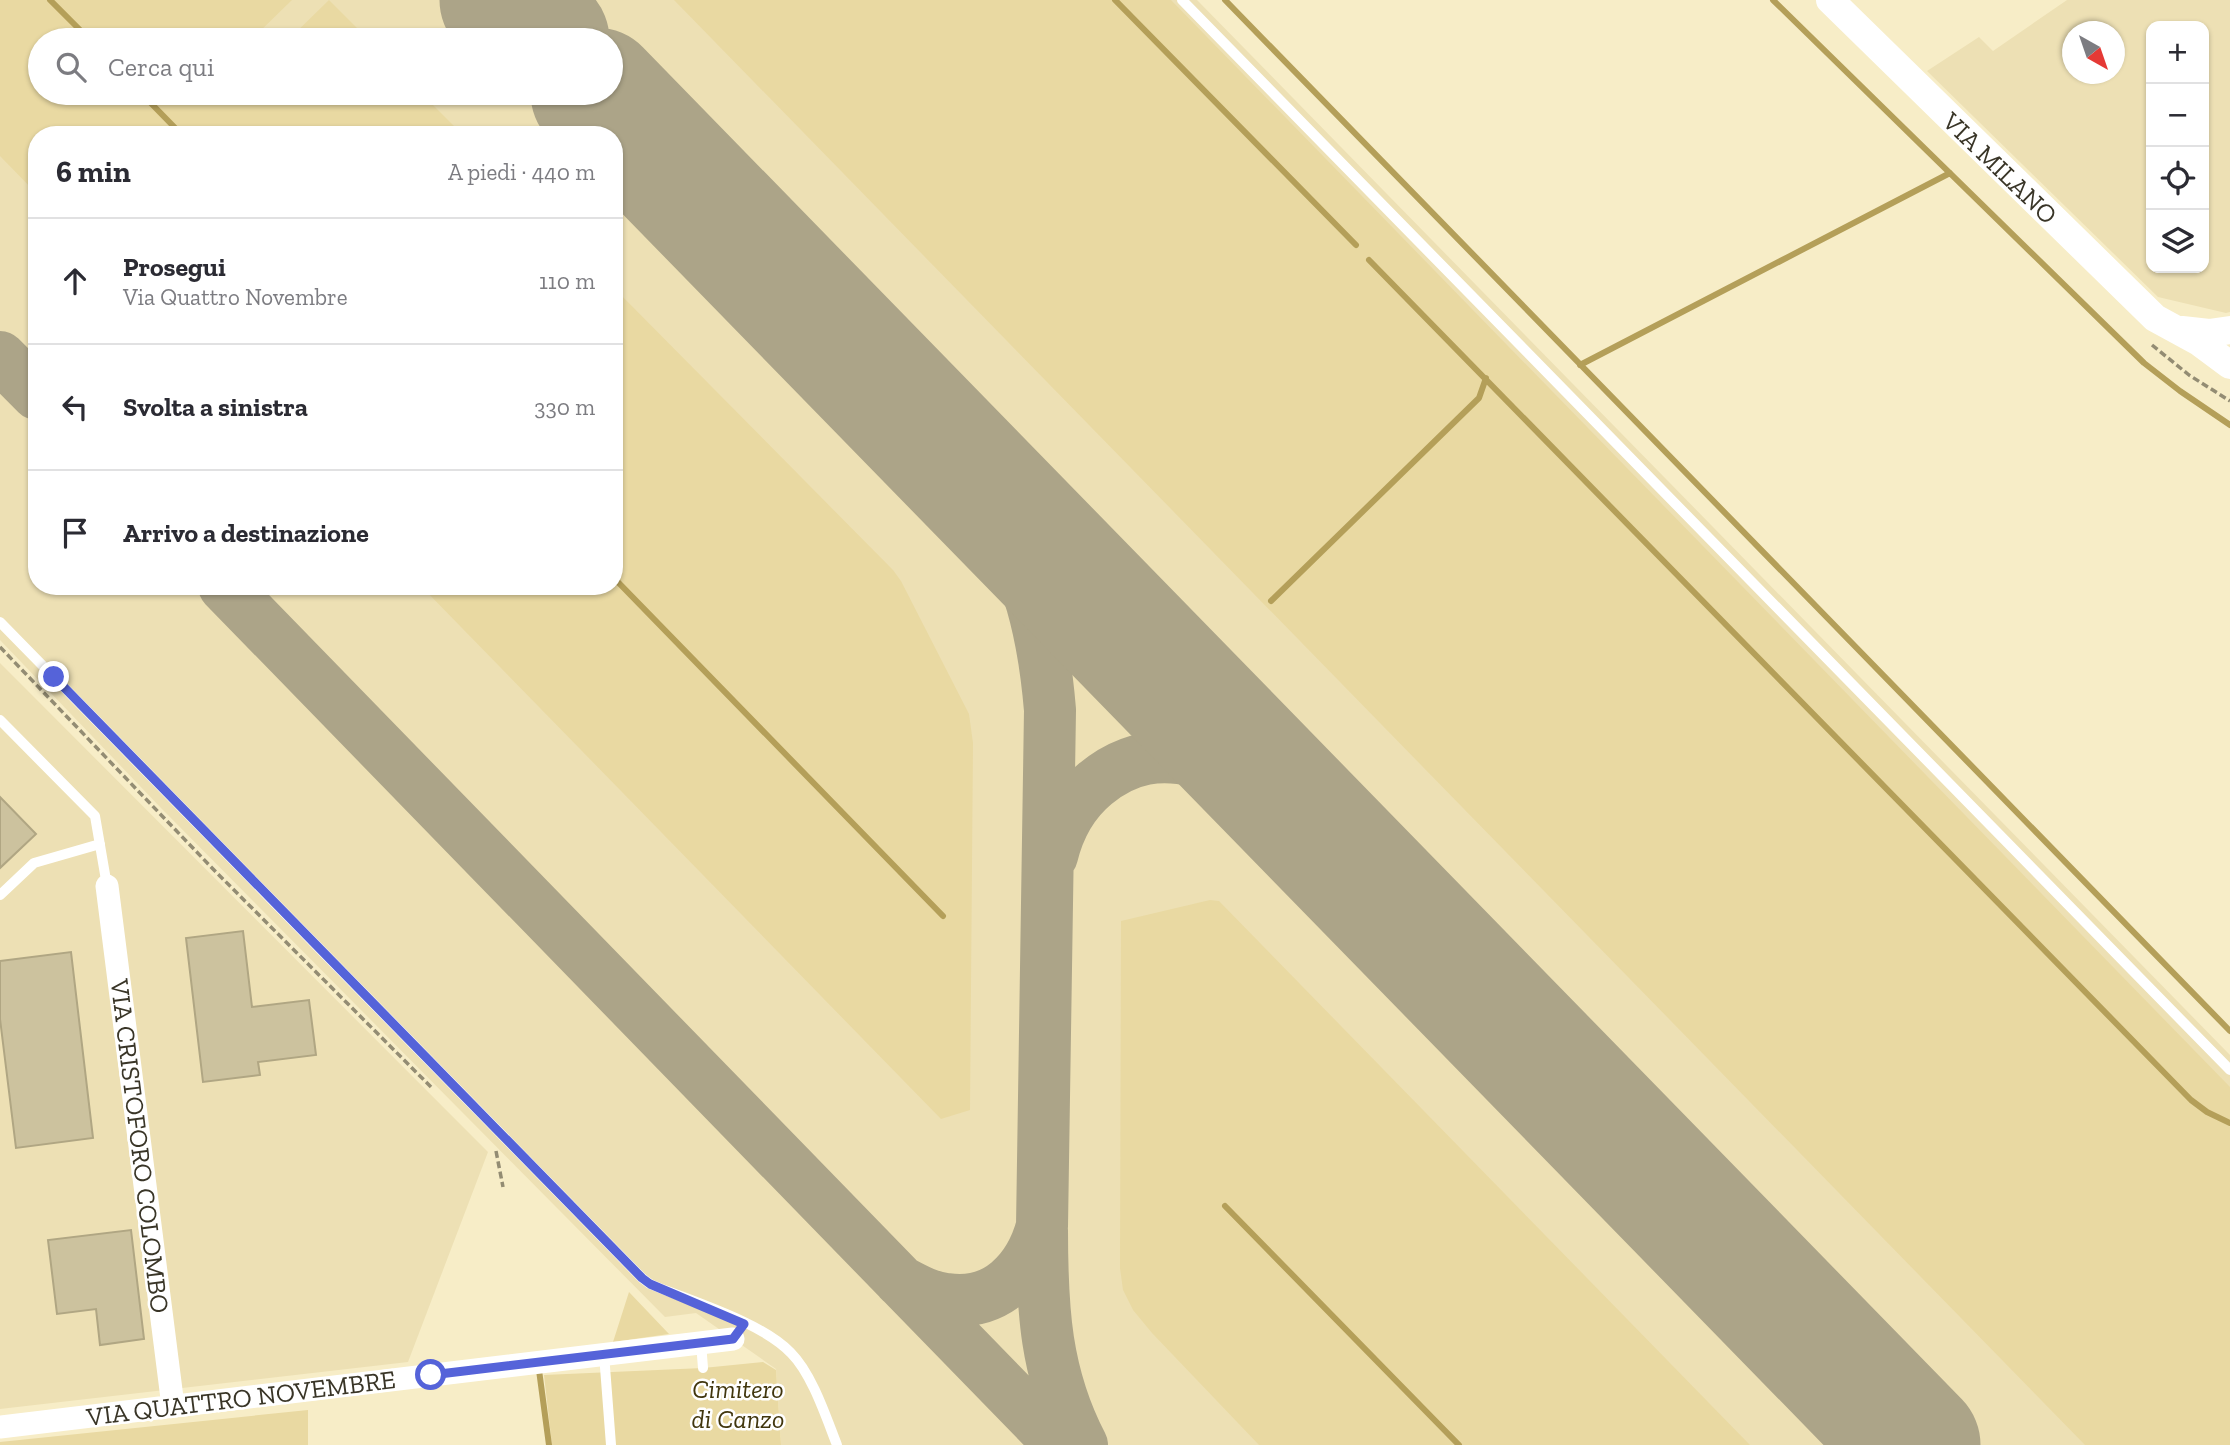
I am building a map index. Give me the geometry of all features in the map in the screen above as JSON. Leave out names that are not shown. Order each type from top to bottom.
[{"type":"street","name":"VIA MILANO","points":[[1830,0],[2145,309],[2230,365]]},
{"type":"street","name":"VIA MILANO","points":[[2176,329],[2202,333],[2230,330]]},
{"type":"street","name":"VIA CRISTOFORO COLOMBO","points":[[107,886],[173,1406]]},
{"type":"street","name":"VIA QUATTRO NOVEMBRE","points":[[0,1427],[701,1343],[739,1331]]},
{"type":"lane","points":[[1182,0],[2230,1070]]},
{"type":"lane","points":[[0,622],[642,1278],[739,1331],[770,1336],[791,1352],[803,1367],[837,1445]]},
{"type":"lane","points":[[0,720],[95,816],[107,886]]},
{"type":"lane","points":[[0,895],[34,863],[100,844]]},
{"type":"lane","points":[[701,1343],[703,1368]]},
{"type":"lane","points":[[604,1354],[611,1445]]},
{"type":"path","points":[[0,647],[214,870],[440,1095]]},
{"type":"path","points":[[487,1142],[497,1152],[503,1187]]},
{"type":"shaded area","points":[[0,0],[1197,0],[2230,1055],[2230,1445],[781,1445],[776,1369],[696,1313],[665,1317],[161,808],[0,640]]},
{"type":"shaded area","points":[[2067,0],[2230,0],[2230,312],[2158,297],[1927,71],[1979,37],[1993,51]]},
{"type":"shaded area","points":[[0,663],[488,1152],[408,1362],[0,1409]]},
{"type":"green space","points":[[0,0],[292,0],[263,28],[28,28],[28,105],[433,105],[454,126],[28,126],[28,185],[0,156]]},
{"type":"green space","points":[[329,0],[357,28],[300,28]]},
{"type":"green space","points":[[674,0],[1171,0],[2230,1087],[2230,1445],[2085,1445]]},
{"type":"green space","points":[[623,297],[893,570],[969,714],[973,743],[970,1110],[941,1119],[430,595],[623,595]]},
{"type":"green space","points":[[1210,900],[1219,901],[1750,1445],[1259,1445],[1133,1310],[1123,1290],[1120,1268],[1121,921]]},
{"type":"green space","points":[[629,1292],[669,1334],[613,1342]]},
{"type":"green space","name":"Cimitero di Canzo","points":[[763,1362],[776,1370],[781,1445],[552,1445],[544,1375],[703,1368]]},
{"type":"green space","points":[[308,1410],[308,1445],[0,1445],[0,1442]]},
{"type":"building","points":[[0,797],[36,834],[0,868]]},
{"type":"building","points":[[243,931],[252,1007],[309,1000],[316,1055],[258,1062],[260,1075],[203,1082],[186,938]]},
{"type":"building","points":[[71,952],[93,1138],[16,1148],[0,1019],[0,961]]},
{"type":"building","points":[[131,1230],[144,1339],[100,1345],[96,1309],[57,1314],[48,1240]]},
{"type":"waterway","points":[[50,0],[78,28]]},
{"type":"waterway","points":[[1115,0],[1356,245]]},
{"type":"waterway","points":[[1225,0],[2230,1031]]},
{"type":"waterway","points":[[1773,0],[2144,363],[2230,425]]},
{"type":"waterway","points":[[153,105],[173,126]]},
{"type":"waterway","points":[[1580,365],[1950,173]]},
{"type":"waterway","points":[[1369,260],[2191,1100],[2207,1112],[2230,1123]]},
{"type":"waterway","points":[[1271,601],[1479,398],[1486,378]]},
{"type":"waterway","points":[[623,587],[943,916]]},
{"type":"waterway","points":[[1225,1206],[1459,1445]]},
{"type":"waterway","points":[[539,1370],[549,1445]]},
{"type":"taxiway","points":[[0,357],[28,385]]},
{"type":"taxiway","points":[[900,1281],[940,1298],[964,1300],[980,1297],[995,1291],[1020,1271],[1029,1258],[1042,1226],[1049,697],[1039,630],[1026,587],[1002,535],[963,470]]},
{"type":"taxiway","points":[[233,595],[1060,1445]]},
{"type":"taxiway","points":[[1052,856],[1067,816],[1087,791],[1120,767],[1146,759],[1171,757],[1196,761],[1246,782],[1294,810]]},
{"type":"taxiway","points":[[1042,1230],[1043,1287],[1048,1340],[1060,1392],[1082,1445]]},
{"type":"runway","points":[[505,0],[532,28]]},
{"type":"runway","points":[[608,105],[1915,1445]]},
{"type":"route","points":[[54,677],[642,1278],[650,1284],[744,1324],[733,1339],[431,1375]]}]
